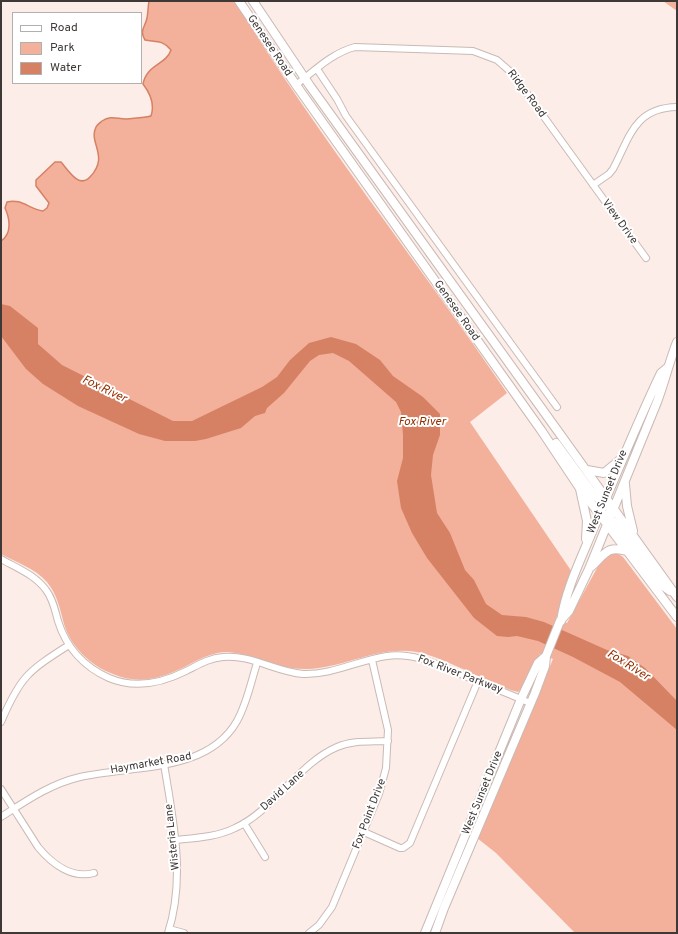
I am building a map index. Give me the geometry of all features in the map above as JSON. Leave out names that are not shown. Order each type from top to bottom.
[{"type":"main road","name":"Genesee Road","points":[[239,1],[296,85],[541,430],[579,486],[600,514],[609,520],[627,551],[677,617]]},
{"type":"main road","name":"Genesee Road","points":[[253,1],[305,78],[587,470],[605,501],[614,508],[676,595]]},
{"type":"main road","name":"West Sunset Drive","points":[[560,622],[569,611],[625,483],[667,376],[667,368],[677,342]]},
{"type":"main road","name":"West Sunset Drive","points":[[435,933],[444,908],[545,666],[546,656],[560,622],[563,608],[622,458],[661,373],[667,368]]},
{"type":"main road","points":[[541,430],[551,437],[594,496],[605,501]]},
{"type":"main road","points":[[587,470],[597,473],[604,473],[622,458]]},
{"type":"main road","points":[[625,483],[627,506],[634,536]]},
{"type":"main road","points":[[579,486],[587,521],[586,548]]},
{"type":"main road","points":[[609,520],[659,583],[676,595]]},
{"type":"main road","points":[[588,569],[610,549],[618,548],[627,551]]},
{"type":"main road","name":"West Sunset Drive","points":[[425,933],[521,699],[538,663],[546,656]]},
{"type":"street","name":"Ridge Road","points":[[296,85],[344,50],[355,47],[463,50],[482,53],[497,60],[513,74],[592,185]]},
{"type":"street","points":[[316,69],[337,99],[346,116],[557,407]]},
{"type":"street","points":[[592,185],[609,174],[613,169],[630,132],[637,122],[657,110],[677,107]]},
{"type":"street","name":"View Drive","points":[[592,185],[646,258]]},
{"type":"street","name":"Fox River Parkway","points":[[1,559],[30,574],[46,590],[52,601],[61,630],[69,645],[81,660],[97,672],[115,680],[129,683],[147,683],[166,680],[215,658],[231,657],[279,670],[305,674],[320,673],[372,660],[401,655],[417,657],[530,703]]},
{"type":"street","points":[[1,722],[12,696],[23,678],[39,664],[69,645]]},
{"type":"street","name":"Fox Point Drive","points":[[309,933],[319,924],[332,907],[384,780],[388,756],[386,717],[372,660]]},
{"type":"street","name":"Haymarket Road","points":[[1,817],[45,790],[78,778],[164,764],[198,756],[224,738],[241,714],[257,663]]},
{"type":"street","points":[[364,832],[400,848],[403,848],[410,843],[478,681]]},
{"type":"street","name":"David Lane","points":[[175,840],[220,834],[244,823],[331,750],[353,743],[388,740]]},
{"type":"street","name":"Wisteria Lane","points":[[164,764],[178,872],[168,931]]},
{"type":"street","points":[[1,789],[38,847],[54,863],[76,874],[86,875],[94,873]]},
{"type":"street","points":[[244,823],[265,857]]},
{"type":"street","points":[[168,931],[184,933]]},
{"type":"green space","points":[[149,1],[235,1],[267,52],[334,150],[507,393],[470,422],[572,572],[556,619],[567,623],[602,559],[610,553],[617,553],[623,557],[677,629],[677,933],[575,933],[496,853],[477,838],[553,659],[540,654],[518,692],[426,654],[403,651],[375,654],[321,668],[307,669],[297,669],[277,665],[237,653],[222,652],[208,656],[172,673],[162,676],[143,680],[123,678],[97,666],[77,648],[67,632],[58,602],[47,582],[37,573],[1,554],[1,241],[5,238],[9,226],[5,208],[7,202],[17,201],[43,211],[47,208],[49,203],[36,186],[36,180],[55,162],[61,162],[74,177],[86,180],[96,169],[98,163],[98,150],[94,139],[94,133],[97,125],[109,118],[126,119],[151,115],[151,99],[143,84],[145,77],[152,68],[169,55],[171,50],[165,44],[145,40],[143,37],[142,31],[147,18]]},
{"type":"green space","points":[[663,1],[677,1],[677,11]]},
{"type":"water","name":"Fox River","points":[[1,304],[10,306],[38,328],[38,344],[62,365],[173,421],[192,421],[262,387],[277,377],[290,360],[309,343],[331,337],[356,344],[380,360],[393,376],[423,397],[440,414],[440,435],[433,455],[431,475],[437,513],[450,533],[465,570],[474,580],[486,604],[502,615],[526,617],[544,622],[607,650],[628,656],[645,668],[677,701],[677,730],[620,682],[573,657],[538,641],[517,636],[497,636],[474,618],[427,558],[412,533],[401,508],[397,481],[403,458],[401,412],[396,402],[349,361],[333,353],[319,355],[310,361],[284,393],[267,408],[265,413],[255,416],[241,428],[195,441],[165,441],[139,434],[78,406],[43,384],[26,369],[1,336]]},
{"type":"waterway","points":[[1,241],[5,238],[9,226],[5,208],[7,202],[17,201],[43,211],[47,208],[49,203],[36,186],[36,180],[55,162],[61,162],[78,180],[82,181],[90,177],[96,169],[99,156],[94,139],[94,133],[97,126],[102,121],[111,118],[126,119],[151,116],[152,103],[148,91],[143,84],[145,77],[152,68],[169,55],[171,50],[165,44],[145,40],[143,37],[142,31],[147,18],[149,1]]}]
